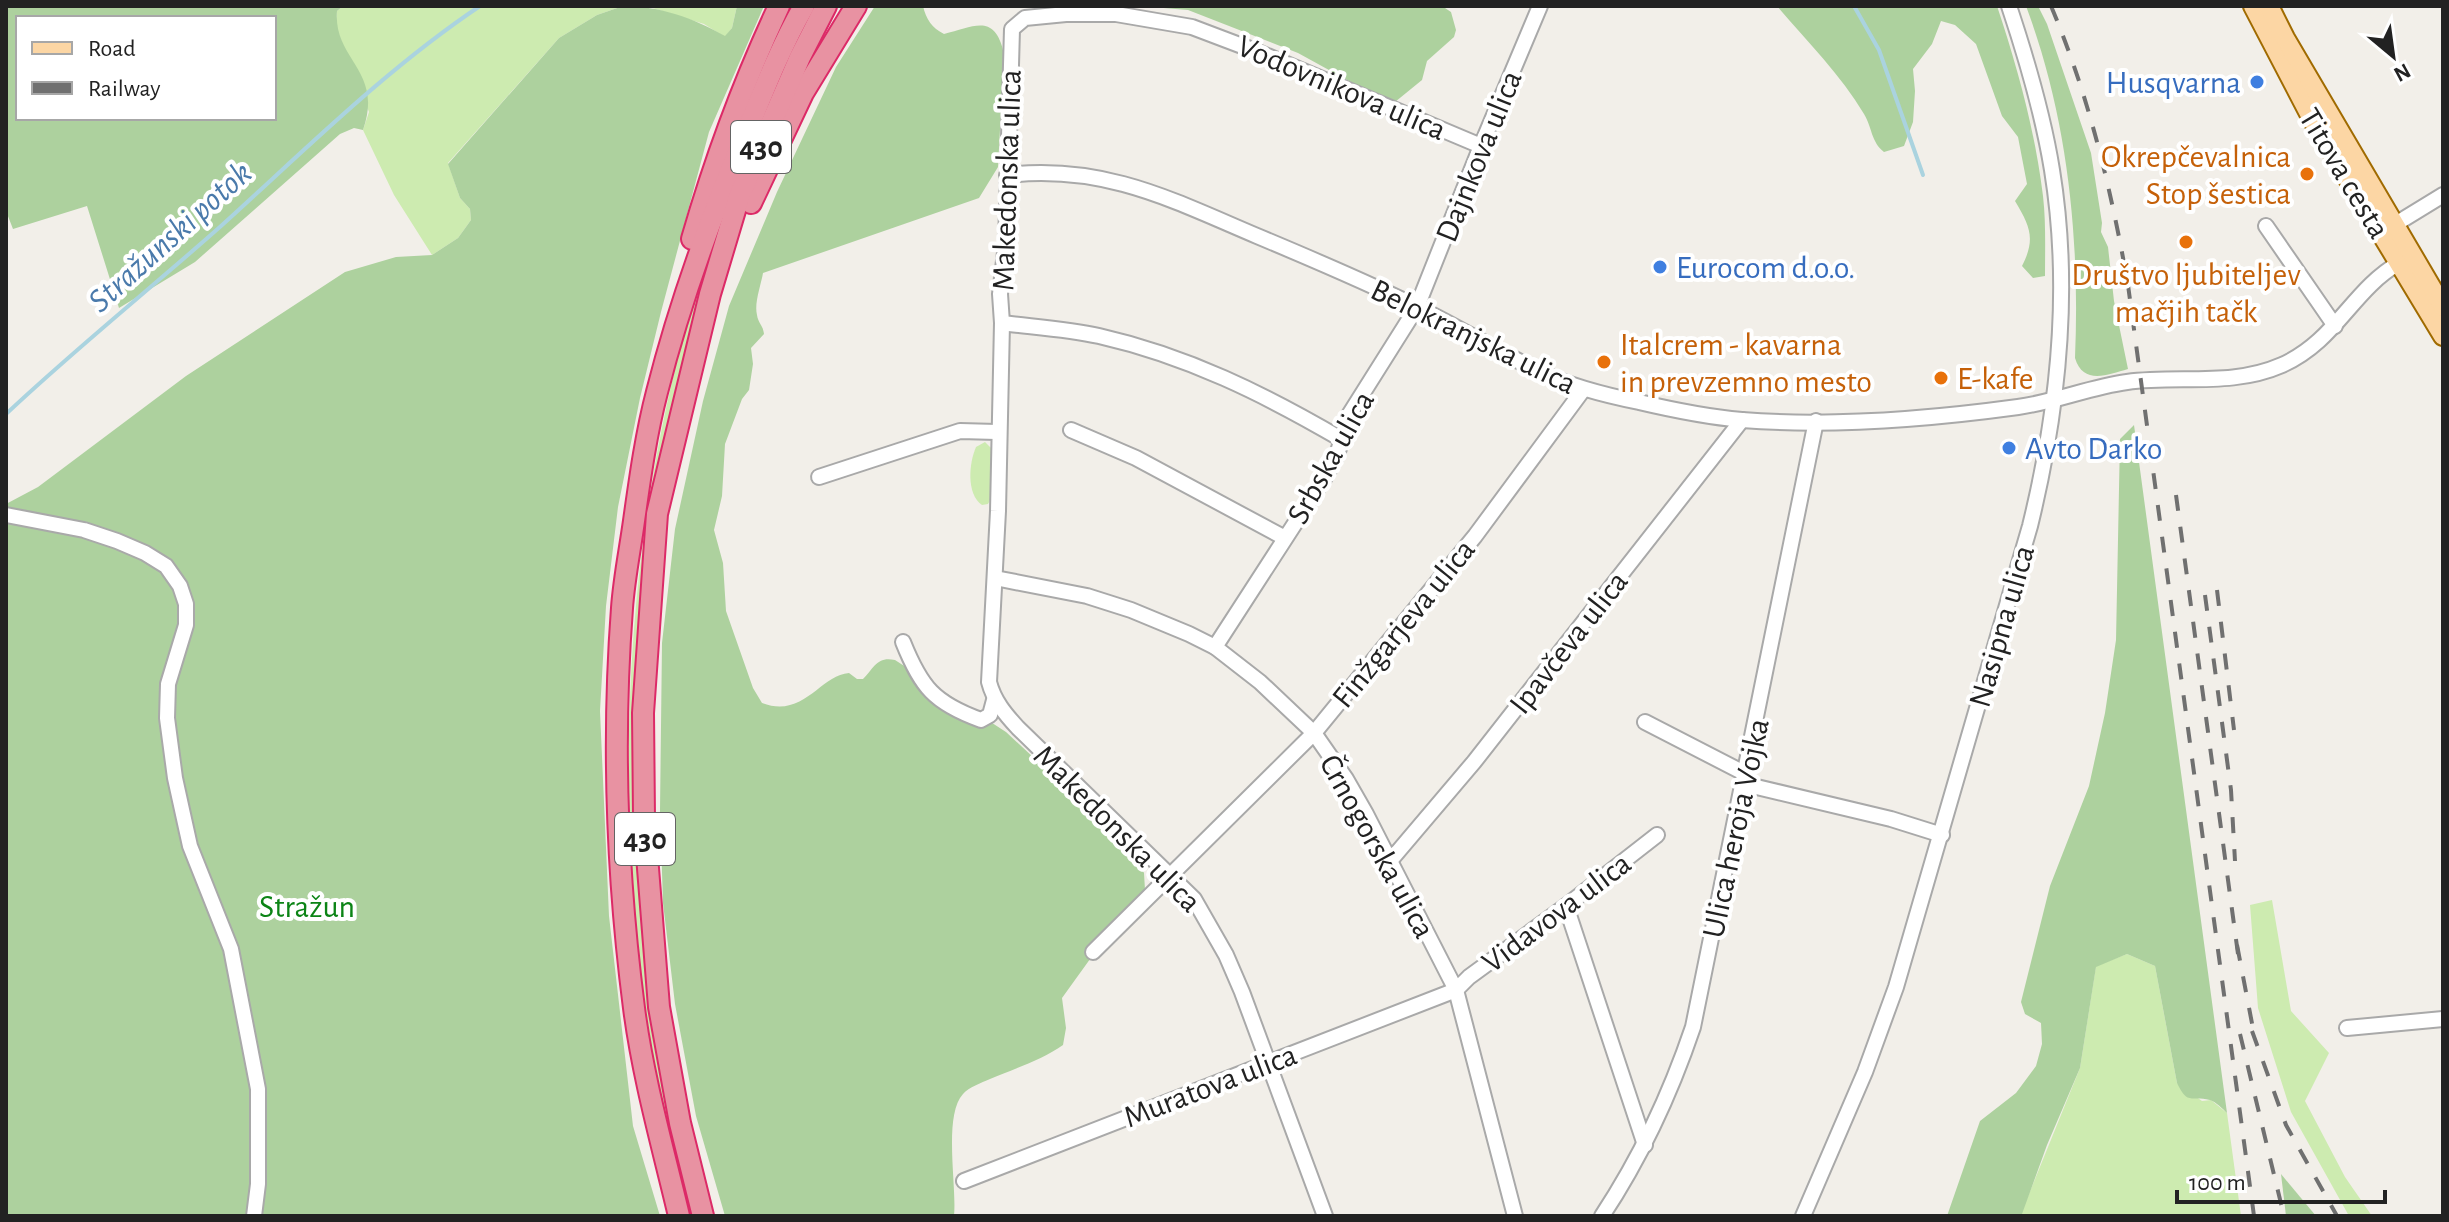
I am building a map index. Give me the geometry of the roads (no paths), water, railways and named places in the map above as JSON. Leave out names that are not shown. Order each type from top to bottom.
[{"type":"highway","points":[[688,286],[691,244],[706,189],[738,102],[779,6]]},
{"type":"highway","name":"430","points":[[679,1216],[658,1130],[635,1010],[618,819],[617,710],[622,606],[656,395],[688,286],[721,195],[779,55],[804,6]]},
{"type":"highway","name":"430","points":[[703,1216],[680,1123],[659,1007],[644,818],[643,713],[657,514],[710,294],[739,197],[800,57],[826,6]]},
{"type":"highway","points":[[710,294],[786,126],[856,6]]},
{"type":"main road","name":"Titova cesta","points":[[2253,6],[2313,121],[2443,336]]},
{"type":"main road","name":"Titova cesta","points":[[2269,6],[2443,307]]},
{"type":"street","name":"Dajnkova ulica","points":[[1417,307],[1540,6]]},
{"type":"street","name":"Nasipna ulica","points":[[1803,1216],[1865,1072],[1896,987],[1942,835],[2045,466],[2060,308],[2057,210],[2038,100],[2009,6]]},
{"type":"street","name":"Vodovnikova ulica","points":[[1015,25],[1025,18],[1041,15],[1116,14],[1192,27],[1481,146]]},
{"type":"street","name":"Makedonska ulica","points":[[1015,25],[1011,35],[1006,244],[1000,294],[1002,323],[995,578],[989,682],[994,700],[1018,728],[1173,875],[1194,899],[1226,955],[1325,1216]]},
{"type":"street","name":"Belokranjska ulica","points":[[1007,175],[1053,174],[1112,180],[1151,191],[1321,262],[1583,390],[1674,410],[1742,420],[1816,421],[1913,418],[2022,407],[2053,400]]},
{"type":"street","points":[[2394,225],[2443,195]]},
{"type":"street","points":[[2266,226],[2335,326]]},
{"type":"street","points":[[2053,400],[2133,381],[2233,379],[2257,374],[2308,351],[2335,326],[2367,288],[2399,263]]},
{"type":"street","name":"Srbska ulica","points":[[1215,647],[1325,477],[1349,415],[1417,307]]},
{"type":"street","points":[[1002,323],[1097,336],[1205,369],[1278,402],[1341,439]]},
{"type":"street","name":"Finžgarjeva ulica","points":[[1093,952],[1314,733],[1475,536],[1583,390]]},
{"type":"street","name":"Ipavčeva ulica","points":[[1390,861],[1474,762],[1742,420]]},
{"type":"street","name":"Ulica heroja Vojka","points":[[1602,1216],[1645,1145],[1675,1080],[1693,1027],[1816,421]]},
{"type":"street","points":[[1071,430],[1136,458],[1285,538]]},
{"type":"street","points":[[819,477],[960,431],[997,432]]},
{"type":"street","points":[[6,515],[84,530],[117,541],[166,566],[180,586],[186,604],[186,625],[168,684],[167,718],[175,778],[190,846],[231,949],[258,1089],[258,1184],[254,1216]]},
{"type":"street","name":"Črnogorska ulica","points":[[995,578],[1087,596],[1116,605],[1161,621],[1215,647],[1260,682],[1314,733],[1346,779],[1456,990],[1515,1216]]},
{"type":"street","points":[[903,642],[921,682],[939,701],[981,720],[990,715],[994,700]]},
{"type":"street","points":[[1645,722],[1745,779],[1942,835]]},
{"type":"street","name":"Vidavova ulica","points":[[1456,990],[1657,835]]},
{"type":"street","points":[[1566,906],[1645,1145]]},
{"type":"street","name":"Muratova ulica","points":[[964,1181],[1456,990]]},
{"type":"street","points":[[2347,1028],[2443,1019]]},
{"type":"waterway","name":"Stražunski potok","points":[[6,414],[379,83],[480,6]]},
{"type":"waterway","name":"Stražunski potok","points":[[1854,6],[1879,50],[1923,175]]},
{"type":"railway","points":[[2051,6],[2077,74],[2097,143],[2128,285],[2254,1216]]},
{"type":"railway","points":[[2176,495],[2238,954]]},
{"type":"railway","points":[[2217,590],[2234,730]]},
{"type":"railway","points":[[2205,595],[2231,790],[2235,861]]},
{"type":"railway","points":[[2237,945],[2255,1039]]},
{"type":"railway","points":[[2252,1031],[2286,1125],[2337,1216]]},
{"type":"railway","points":[[2240,1034],[2284,1216]]},
{"type":"place","name":"Husqvarna","points":[[2257,82]]},
{"type":"place","name":"Okrepčevalnica Stop šestica","points":[[2307,174]]},
{"type":"place","name":"Društvo ljubiteljev mačjih tačk","points":[[2186,242]]},
{"type":"place","name":"Eurocom d.o.o.","points":[[1660,267]]},
{"type":"place","name":"Italcrem - kavarna in prevzemno mesto","points":[[1604,362]]},
{"type":"place","name":"E-kafe","points":[[1941,378]]},
{"type":"place","name":"Avto Darko","points":[[2009,448]]},
{"type":"park label","name":"Stražun","points":[[307,906]]}]
